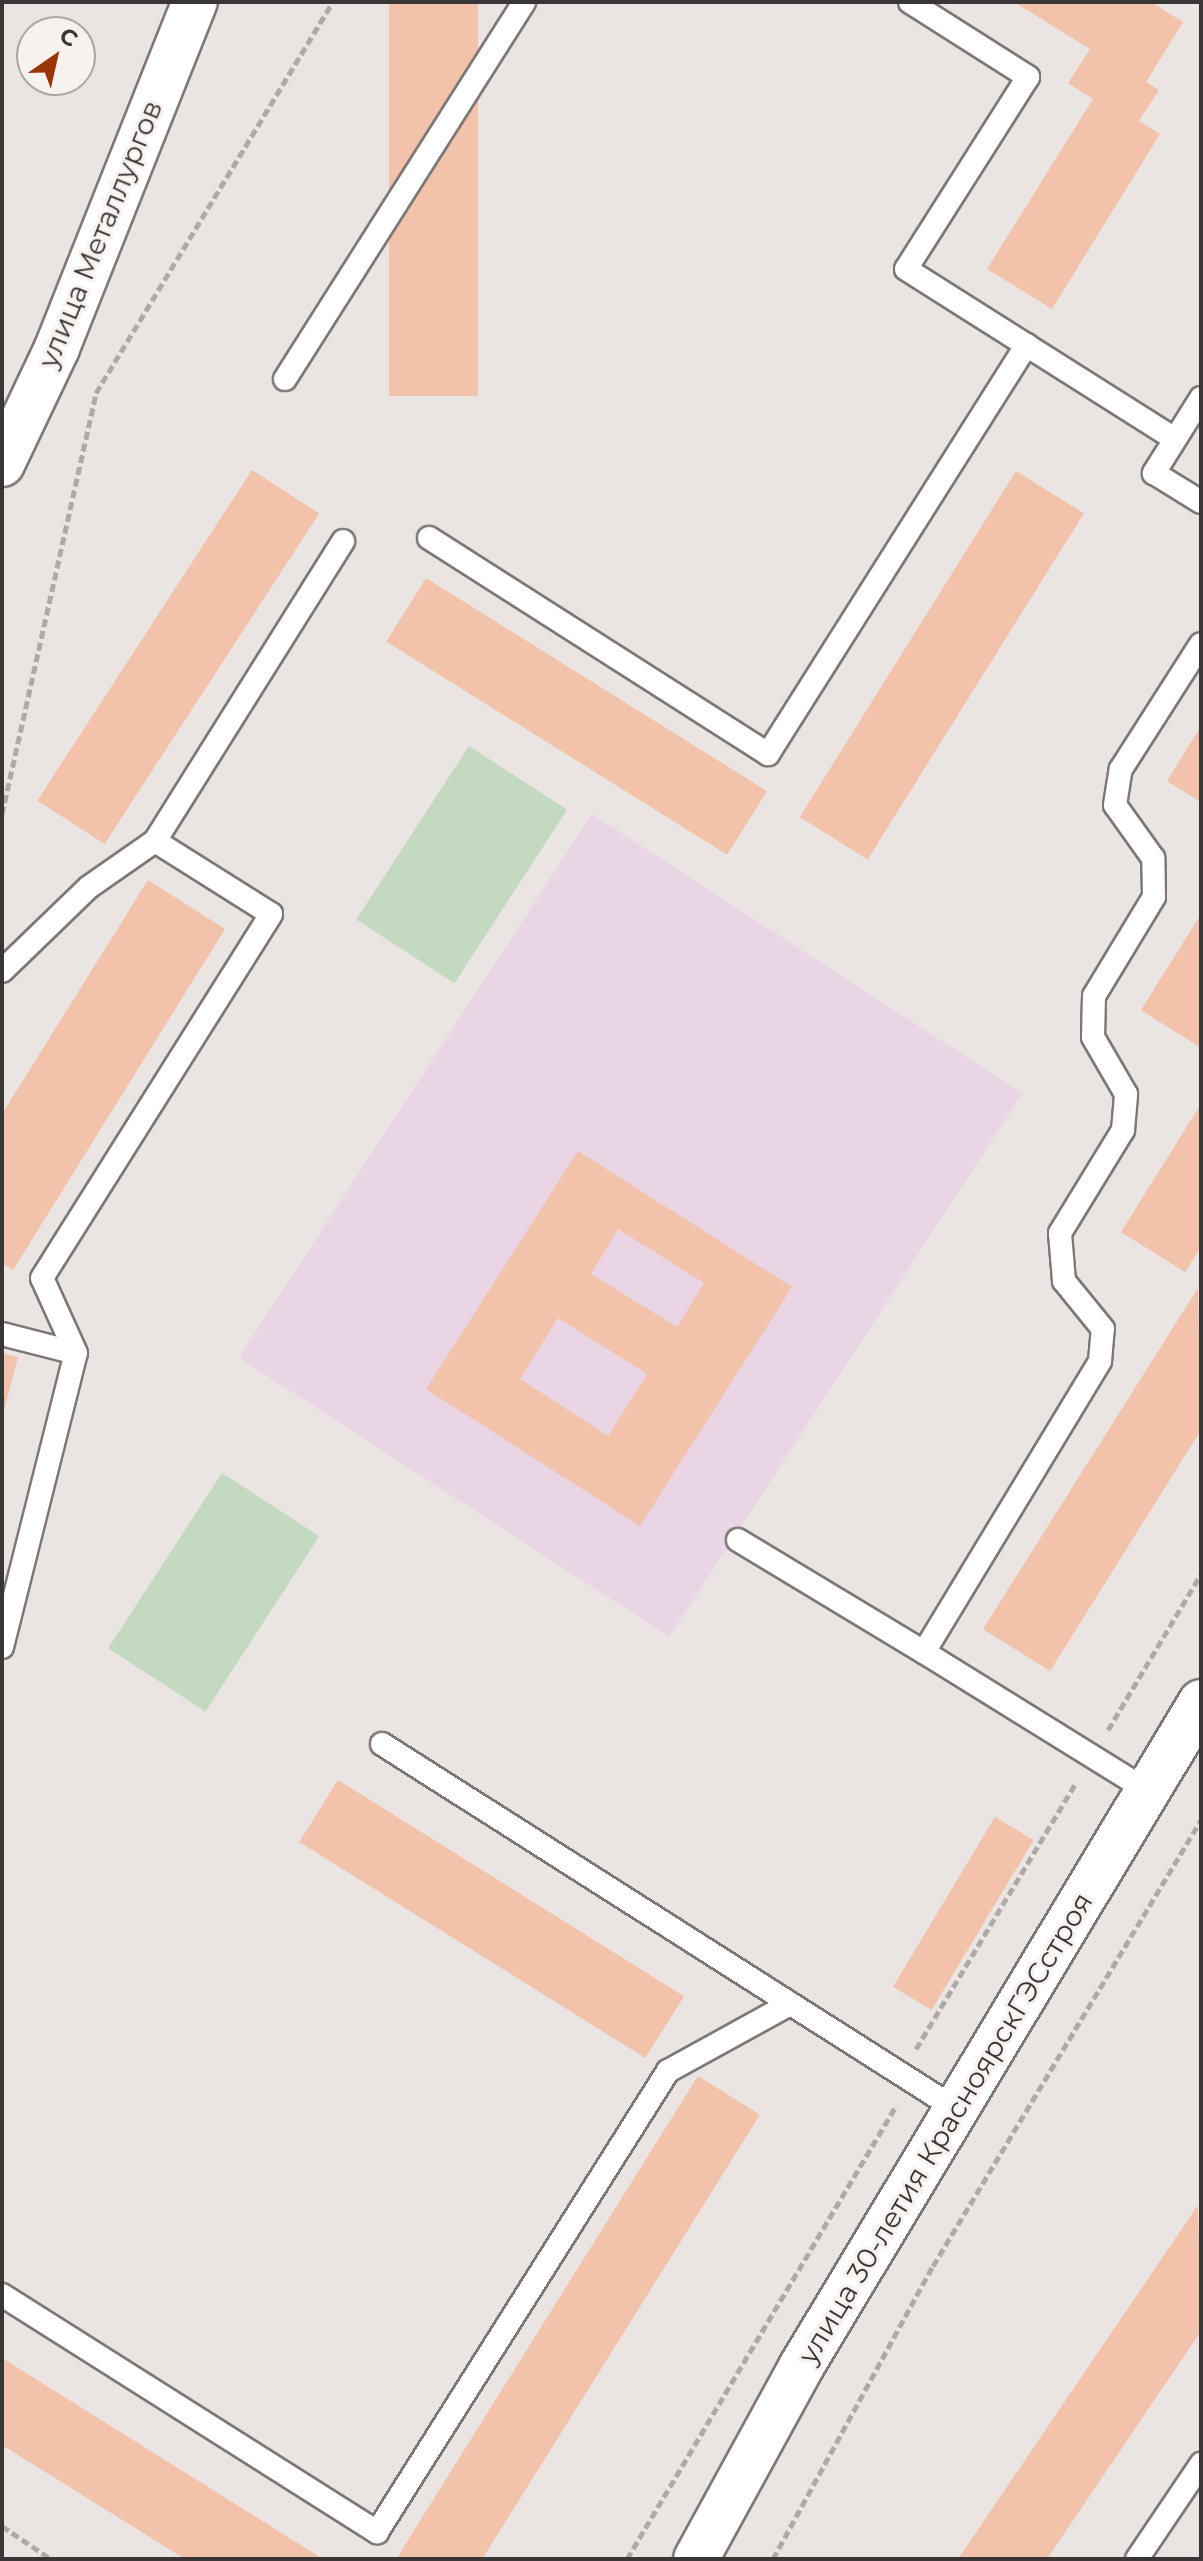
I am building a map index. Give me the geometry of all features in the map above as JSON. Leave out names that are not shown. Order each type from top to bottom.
[{"type":"main road","name":"улица Металлургов","points":[[2,464],[57,348],[195,2]]},
{"type":"main road","name":"улица 30-летия КрасноярскГЭСстроя","points":[[696,2559],[956,2109],[1201,1702]]},
{"type":"lane","points":[[285,379],[524,2]]},
{"type":"lane","points":[[910,2],[1028,77],[906,269],[1175,439]]},
{"type":"lane","points":[[429,538],[768,754],[1027,345]]},
{"type":"lane","points":[[1201,398],[1154,473],[1201,502]]},
{"type":"lane","points":[[2,971],[89,887],[155,841],[343,541]]},
{"type":"lane","points":[[924,1652],[1100,1361],[1103,1329],[1064,1281],[1060,1233],[1123,1130],[1126,1094],[1093,1037],[1094,996],[1154,897],[1153,858],[1115,805],[1121,769],[1201,644]]},
{"type":"lane","points":[[2,1647],[76,1353],[42,1278],[271,914],[155,841]]},
{"type":"lane","points":[[2,1334],[76,1353]]},
{"type":"lane","points":[[738,1540],[1148,1791]]},
{"type":"lane","points":[[382,1744],[956,2109]]},
{"type":"lane","points":[[2,2295],[377,2532],[668,2071],[790,2004]]},
{"type":"lane","points":[[1137,2559],[1201,2464]]},
{"type":"path","points":[[2,814],[96,393],[333,2]]},
{"type":"path","points":[[773,2559],[933,2266],[1201,1820]]},
{"type":"path","points":[[2,2526],[51,2559]]},
{"type":"shaded area","points":[[592,814],[1022,1093],[669,1637],[239,1357]]},
{"type":"green space","points":[[469,746],[567,810],[454,983],[356,920]]},
{"type":"green space","points":[[222,1473],[319,1536],[205,1711],[108,1648]]},
{"type":"building","points":[[389,2],[478,2],[478,396],[389,396]]},
{"type":"building","points":[[1014,2],[1151,2],[1183,22],[1146,82],[1159,90],[1139,121],[1160,134],[1052,309],[987,269],[1093,99],[1068,83],[1090,49]]},
{"type":"building","points":[[252,470],[319,514],[105,844],[37,800]]},
{"type":"building","points":[[1016,471],[1084,513],[868,859],[800,817]]},
{"type":"building","points":[[426,578],[767,791],[727,855],[386,642]]},
{"type":"building","points":[[1201,726],[1201,802],[1167,781]]},
{"type":"building","points":[[148,880],[225,929],[13,1270],[2,1263],[2,1114]]},
{"type":"building","points":[[1201,914],[1201,1048],[1141,1010]]},
{"type":"building","points":[[1201,1104],[1201,1247],[1185,1272],[1121,1232]]},
{"type":"building","points":[[578,1151],[792,1287],[640,1526],[426,1389]],"holes":[[[618,1229],[704,1283],[677,1327],[591,1274]],[[558,1318],[647,1374],[608,1436],[520,1379]]]},
{"type":"building","points":[[1198,1288],[1201,1430],[1050,1671],[983,1629]]},
{"type":"building","points":[[2,1353],[18,1357],[3,1415],[2,1415]]},
{"type":"building","points":[[338,1780],[684,1996],[645,2058],[299,1842]]},
{"type":"building","points":[[995,1817],[1034,1840],[932,2010],[893,1987]]},
{"type":"building","points":[[698,2076],[760,2115],[482,2559],[396,2559]]},
{"type":"building","points":[[1198,2205],[1201,2331],[1047,2559],[958,2559]]},
{"type":"building","points":[[2,2358],[323,2559],[185,2559],[2,2445]]}]
